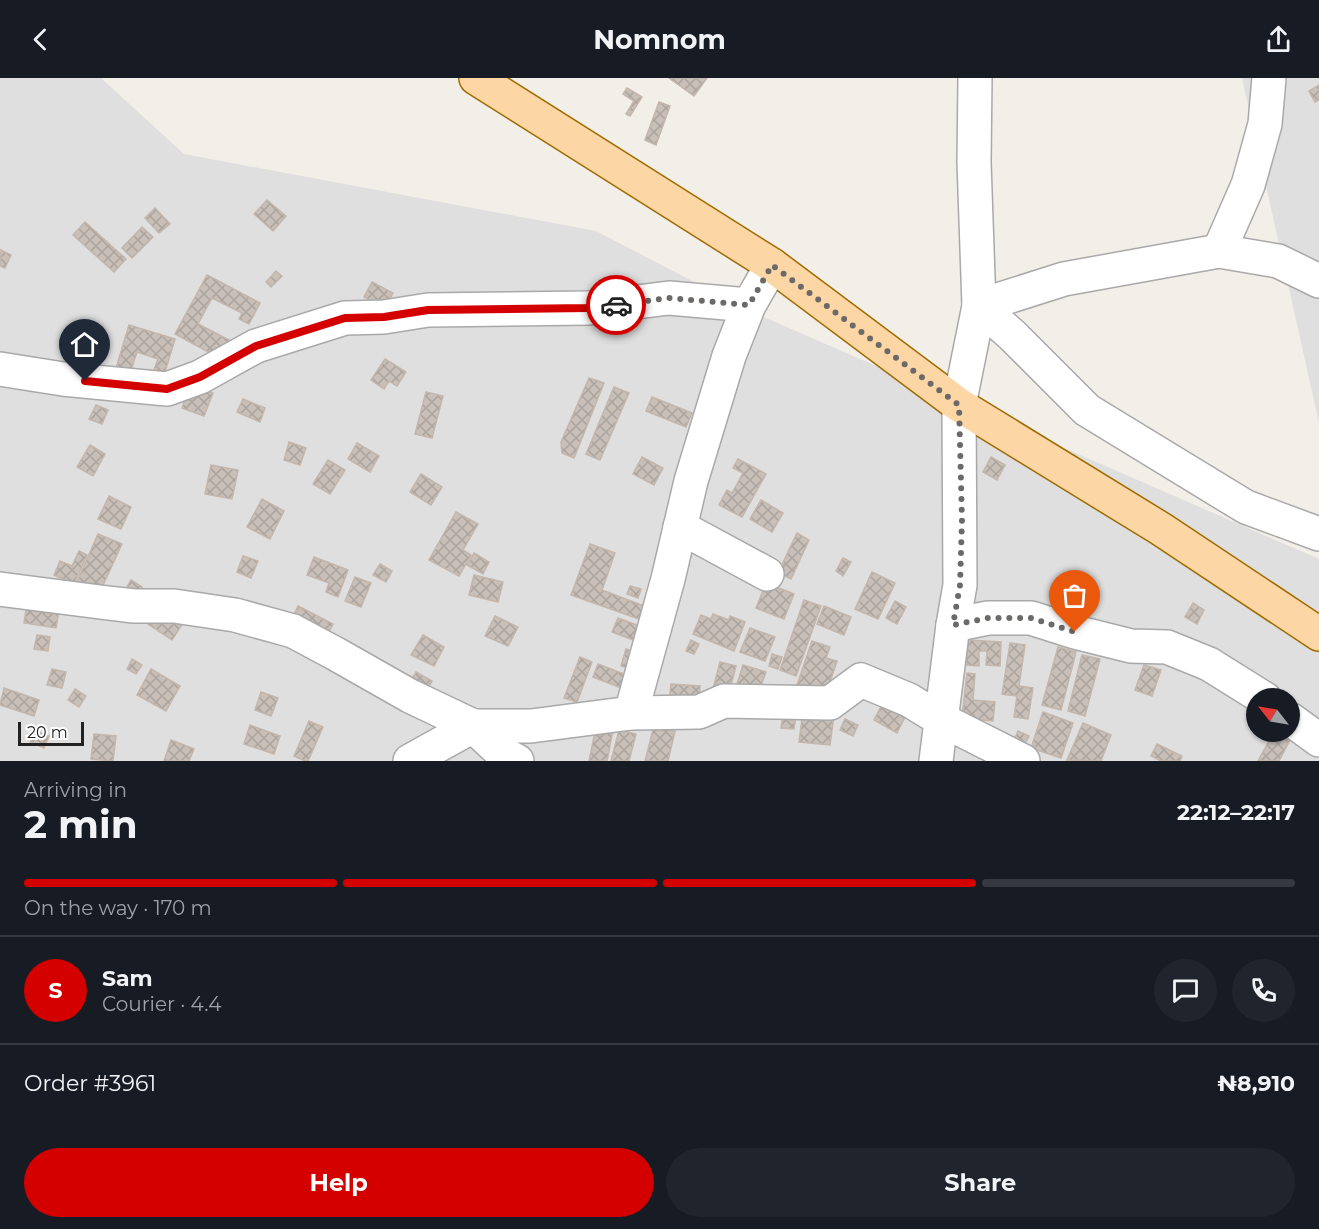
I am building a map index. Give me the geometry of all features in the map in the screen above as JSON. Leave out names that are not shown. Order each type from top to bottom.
[{"type":"main road","points":[[476,78],[772,265],[959,405],[1161,529],[1319,634]]},
{"type":"street","points":[[936,761],[960,585],[962,520],[959,405],[979,306],[974,162],[975,78]]},
{"type":"street","points":[[1219,251],[1248,185],[1265,124],[1269,78]]},
{"type":"street","points":[[979,306],[1064,279],[1219,251],[1278,261],[1319,281]]},
{"type":"street","points":[[631,713],[680,527],[729,356],[749,305],[772,265]]},
{"type":"street","points":[[0,369],[63,379],[167,389],[200,377],[256,346],[345,318],[384,317],[428,310],[589,308],[669,298],[749,305]]},
{"type":"street","points":[[979,306],[1012,335],[1087,410],[1246,507],[1319,534]]},
{"type":"street","points":[[680,527],[767,574]]},
{"type":"street","points":[[0,589],[123,604],[174,606],[235,615],[293,631],[410,696],[472,726],[502,753],[517,761]]},
{"type":"street","points":[[953,625],[988,618],[1031,618],[1131,646],[1167,647],[1209,664],[1247,688]]},
{"type":"street","points":[[410,761],[472,726],[531,726],[631,713],[699,712],[724,701],[830,703],[861,680],[909,700],[940,719],[1023,761]]},
{"type":"street","points":[[1300,726],[1319,740]]},
{"type":"shaded area","points":[[0,78],[101,78],[184,154],[596,231],[750,311],[1319,559],[1319,761],[0,761]]},
{"type":"shaded area","points":[[1242,78],[1319,78],[1319,423]]},
{"type":"building","points":[[669,78],[707,78],[694,96]]},
{"type":"building","points":[[1319,85],[1319,100],[1315,102],[1309,91]]},
{"type":"building","points":[[627,88],[642,97],[630,116],[626,114],[634,101],[623,94]]},
{"type":"building","points":[[659,102],[670,106],[656,145],[645,140]]},
{"type":"building","points":[[267,200],[286,216],[273,231],[254,214]]},
{"type":"building","points":[[155,208],[170,224],[159,233],[145,218]]},
{"type":"building","points":[[85,222],[126,259],[114,272],[73,235]]},
{"type":"building","points":[[142,227],[153,237],[132,258],[122,248]]},
{"type":"building","points":[[1,250],[11,255],[5,268],[0,266]]},
{"type":"building","points":[[276,271],[282,276],[271,287],[266,282]]},
{"type":"building","points":[[207,275],[260,303],[249,324],[239,319],[242,313],[212,298],[198,324],[233,342],[223,360],[175,334]]},
{"type":"building","points":[[372,282],[393,293],[385,308],[364,297]]},
{"type":"building","points":[[129,325],[175,339],[162,382],[151,378],[158,359],[137,352],[128,379],[114,375]]},
{"type":"building","points":[[385,359],[406,372],[397,386],[389,381],[384,389],[371,380]]},
{"type":"building","points":[[589,378],[604,383],[574,458],[562,453],[561,442]]},
{"type":"building","points":[[190,385],[213,393],[204,416],[182,408]]},
{"type":"building","points":[[614,387],[629,393],[600,460],[586,454]]},
{"type":"building","points":[[426,392],[443,396],[432,438],[415,434]]},
{"type":"building","points":[[652,397],[692,413],[686,427],[646,411]]},
{"type":"building","points":[[243,399],[265,408],[260,422],[237,412]]},
{"type":"building","points":[[96,405],[108,410],[102,424],[89,419]]},
{"type":"building","points":[[289,442],[306,448],[300,465],[284,460]]},
{"type":"building","points":[[357,443],[379,456],[370,472],[348,459]]},
{"type":"building","points":[[90,445],[105,454],[93,476],[77,467]]},
{"type":"building","points":[[642,457],[663,468],[654,485],[633,474]]},
{"type":"building","points":[[991,457],[1005,465],[997,480],[983,472]]},
{"type":"building","points":[[738,459],[766,474],[742,517],[719,505],[727,490],[732,493],[743,473],[733,468]]},
{"type":"building","points":[[328,460],[345,470],[330,494],[313,484]]},
{"type":"building","points":[[211,465],[238,470],[232,499],[205,494]]},
{"type":"building","points":[[421,474],[442,487],[431,505],[410,492]]},
{"type":"building","points":[[109,496],[131,507],[121,529],[98,519]]},
{"type":"building","points":[[262,499],[284,511],[270,539],[247,527]]},
{"type":"building","points":[[761,500],[783,513],[772,532],[750,519]]},
{"type":"building","points":[[456,512],[478,524],[463,550],[471,555],[459,576],[429,560]]},
{"type":"building","points":[[797,533],[809,540],[791,579],[778,573]]},
{"type":"building","points":[[98,534],[122,544],[98,596],[75,586]]},
{"type":"building","points":[[590,544],[615,553],[602,590],[644,606],[639,619],[571,595]]},
{"type":"building","points":[[79,551],[87,555],[74,584],[54,575],[60,561],[72,566]]},
{"type":"building","points":[[474,553],[489,562],[483,574],[467,565]]},
{"type":"building","points":[[243,556],[258,561],[251,578],[237,572]]},
{"type":"building","points":[[314,557],[348,570],[338,597],[326,592],[329,583],[307,575]]},
{"type":"building","points":[[843,558],[851,562],[843,576],[836,571]]},
{"type":"building","points":[[380,564],[392,571],[386,582],[373,575]]},
{"type":"building","points":[[872,572],[895,583],[878,619],[855,609]]},
{"type":"building","points":[[474,575],[503,582],[498,602],[469,595]]},
{"type":"building","points":[[355,577],[371,583],[361,607],[345,601]]},
{"type":"building","points":[[131,580],[142,587],[136,597],[125,590]]},
{"type":"building","points":[[766,583],[794,594],[784,619],[756,608]]},
{"type":"building","points":[[630,586],[641,589],[638,598],[627,594]]},
{"type":"building","points":[[29,593],[61,598],[56,628],[24,623]]},
{"type":"building","points":[[804,600],[821,606],[796,676],[780,670]]},
{"type":"building","points":[[895,601],[906,607],[897,624],[886,618]]},
{"type":"building","points":[[1193,603],[1204,610],[1197,624],[1185,617]]},
{"type":"building","points":[[298,606],[333,624],[323,643],[289,625]]},
{"type":"building","points":[[824,606],[851,617],[844,635],[817,624]]},
{"type":"building","points":[[158,608],[183,623],[172,640],[148,624]]},
{"type":"building","points":[[713,614],[729,620],[730,616],[745,622],[734,651],[693,634],[701,615],[711,619]]},
{"type":"building","points":[[495,616],[518,627],[508,646],[485,636]]},
{"type":"building","points":[[618,618],[642,627],[636,641],[612,632]]},
{"type":"building","points":[[750,628],[775,637],[765,661],[740,652]]},
{"type":"building","points":[[37,635],[50,637],[48,651],[34,649]]},
{"type":"building","points":[[423,635],[444,647],[434,666],[411,655]]},
{"type":"building","points":[[691,640],[699,644],[694,654],[686,651]]},
{"type":"building","points":[[968,640],[1001,642],[1000,666],[986,665],[987,651],[979,651],[979,666],[966,665]]},
{"type":"building","points":[[812,641],[830,647],[826,658],[837,661],[826,694],[797,685]]},
{"type":"building","points":[[1010,643],[1025,645],[1019,686],[1033,688],[1028,719],[1014,717],[1017,696],[1002,694]]},
{"type":"building","points":[[1058,647],[1076,652],[1061,710],[1042,705]]},
{"type":"building","points":[[626,649],[637,653],[632,669],[621,666]]},
{"type":"building","points":[[772,654],[782,657],[778,669],[769,666]]},
{"type":"building","points":[[1082,655],[1100,659],[1085,716],[1068,711]]},
{"type":"building","points":[[580,657],[592,662],[577,702],[564,698]]},
{"type":"building","points":[[132,659],[142,665],[136,674],[127,669]]},
{"type":"building","points":[[720,662],[736,666],[728,697],[712,693]]},
{"type":"building","points":[[598,664],[629,676],[624,689],[593,677]]},
{"type":"building","points":[[743,665],[766,672],[758,694],[736,687]]},
{"type":"building","points":[[1144,665],[1161,670],[1152,696],[1135,690]]},
{"type":"building","points":[[52,669],[66,672],[62,688],[47,685]]},
{"type":"building","points":[[151,669],[180,686],[166,711],[137,695]]},
{"type":"building","points":[[416,672],[432,681],[424,694],[408,685]]},
{"type":"building","points":[[967,673],[975,674],[973,700],[995,702],[993,721],[962,718]]},
{"type":"building","points":[[671,684],[700,686],[699,703],[669,702]]},
{"type":"building","points":[[4,688],[39,700],[34,716],[0,705]]},
{"type":"building","points":[[75,689],[86,696],[79,707],[68,700]]},
{"type":"building","points":[[261,692],[278,698],[271,716],[255,710]]},
{"type":"building","points":[[884,701],[907,713],[897,733],[874,720]]},
{"type":"building","points":[[803,711],[834,715],[830,745],[799,742]]},
{"type":"building","points":[[1043,712],[1073,723],[1061,758],[1031,748]]},
{"type":"building","points":[[783,714],[796,715],[794,729],[781,728]]},
{"type":"building","points":[[845,719],[858,725],[853,736],[840,730]]},
{"type":"building","points":[[309,721],[323,727],[308,761],[305,761],[294,756]]},
{"type":"building","points":[[1083,723],[1111,735],[1101,761],[1067,760]]},
{"type":"building","points":[[250,725],[280,736],[274,754],[244,744]]},
{"type":"building","points":[[654,726],[675,731],[668,761],[645,761]]},
{"type":"building","points":[[596,727],[613,730],[607,761],[589,761]]},
{"type":"building","points":[[619,730],[636,734],[629,761],[611,761]]},
{"type":"building","points":[[35,731],[49,736],[44,748],[30,742]]},
{"type":"building","points":[[1018,731],[1029,736],[1025,744],[1014,740]]},
{"type":"building","points":[[94,734],[116,736],[113,761],[91,759]]},
{"type":"building","points":[[171,740],[194,749],[189,761],[164,761]]},
{"type":"building","points":[[1268,742],[1289,742],[1279,761],[1258,761]]},
{"type":"building","points":[[1157,744],[1182,756],[1180,761],[1161,761],[1151,756]]},
{"type":"way so far","points":[[616,305],[669,298],[749,305],[772,265],[959,405],[962,520],[960,585],[953,625],[988,618],[1031,618],[1075,632]]},
{"type":"route","points":[[85,381],[167,389],[200,377],[256,346],[345,318],[384,317],[428,310],[589,308],[616,305]]}]
